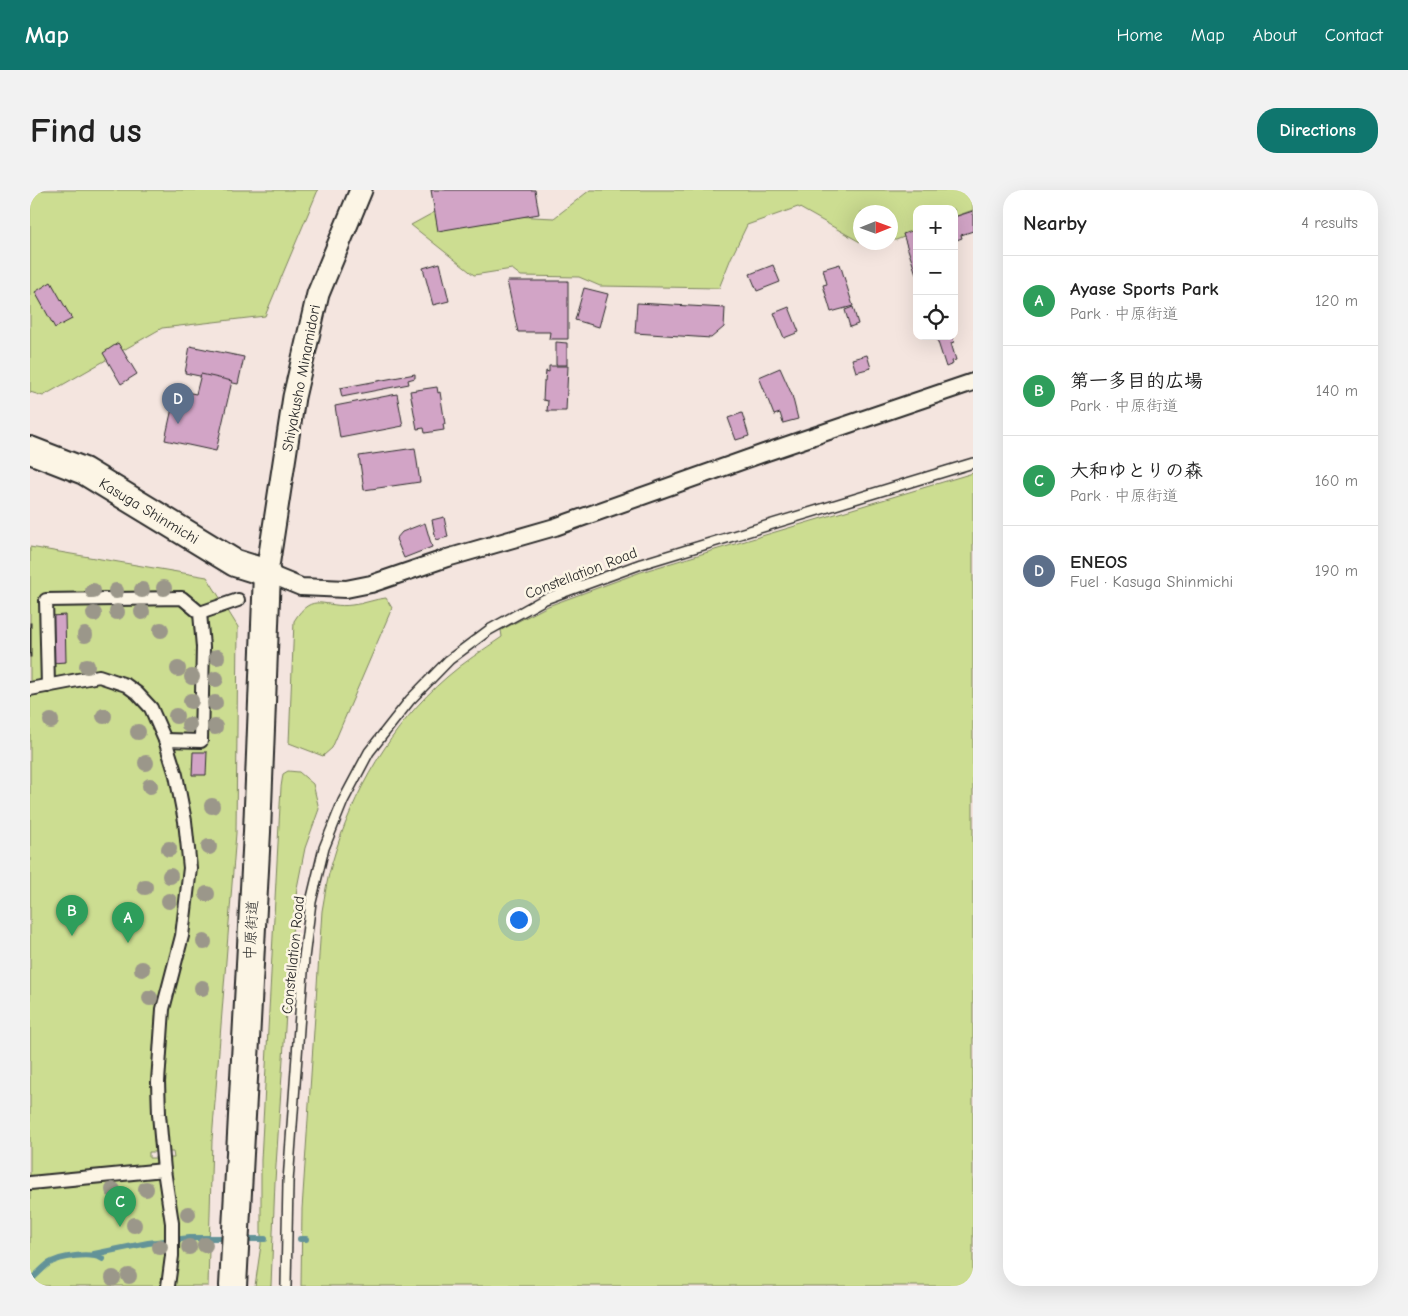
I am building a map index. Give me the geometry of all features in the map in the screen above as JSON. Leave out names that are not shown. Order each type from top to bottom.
[{"type":"main road","name":"Kasuga Shinmichi","points":[[30,450],[84,471],[235,563],[267,573]]},
{"type":"main road","name":"中原街道","points":[[233,1286],[257,832],[267,573]]},
{"type":"street","name":"Shiyakusho Minamidori","points":[[267,573],[296,388],[318,294],[361,190]]},
{"type":"street","points":[[267,573],[301,587],[346,589],[371,584],[448,558],[555,527],[973,382]]},
{"type":"street","points":[[48,686],[46,600],[182,598],[200,613],[203,647],[202,741],[165,740]]},
{"type":"street","points":[[200,613],[215,606],[238,600]]},
{"type":"street","points":[[30,689],[99,676],[126,685],[137,693],[151,708],[165,740],[176,775],[185,821],[190,868],[182,936],[163,1009],[158,1082],[164,1170],[172,1223],[172,1256],[168,1286]]},
{"type":"street","points":[[30,1183],[164,1170]]},
{"type":"lane","name":"Constellation Road","points":[[286,1286],[288,1182],[304,958],[311,902],[324,848],[343,801],[370,752],[410,700],[449,660],[489,630],[544,599],[641,564],[973,463]]},
{"type":"green space","points":[[30,190],[318,190],[265,316],[162,328],[43,396],[30,392]]},
{"type":"green space","points":[[590,190],[973,190],[973,210],[958,216],[958,205],[913,205],[913,234],[898,239],[898,205],[853,205],[853,238],[798,207],[747,225],[719,288],[600,286],[579,277],[521,276],[512,269],[474,275],[411,225],[453,202],[513,216],[554,218]]},
{"type":"green space","points":[[973,473],[973,1286],[301,1286],[302,1209],[322,911],[326,887],[340,837],[362,786],[391,738],[408,716],[453,672],[502,637],[501,630],[548,606],[641,572]]},
{"type":"green space","points":[[30,547],[207,577],[238,627],[236,833],[212,1140],[208,1286],[30,1286]],"holes":[[[149,1152],[173,1152],[174,1158],[149,1158]]]},
{"type":"green space","points":[[386,598],[392,608],[332,748],[323,756],[289,743],[294,621],[307,606],[314,603],[343,606]]},
{"type":"green space","points":[[288,771],[299,772],[313,784],[319,809],[305,848],[297,888],[290,952],[275,1181],[271,1286],[255,1286],[261,1245],[261,1160],[281,787],[283,774]]},
{"type":"building","points":[[431,190],[535,190],[539,214],[438,231]]},
{"type":"building","points":[[973,211],[973,231],[961,235],[962,238],[958,240],[958,216]]},
{"type":"building","points":[[913,230],[913,265],[903,234]]},
{"type":"building","points":[[440,263],[449,301],[433,305],[423,268]]},
{"type":"building","points":[[840,264],[853,306],[831,312],[823,285],[827,284],[823,269]]},
{"type":"building","points":[[773,265],[780,282],[757,291],[750,274]]},
{"type":"building","points":[[507,281],[568,281],[568,339],[549,339],[550,332],[518,332]]},
{"type":"building","points":[[51,282],[72,319],[55,328],[35,292]]},
{"type":"building","points":[[584,288],[608,294],[599,327],[575,320]]},
{"type":"building","points":[[637,303],[725,308],[724,327],[711,338],[635,333]]},
{"type":"building","points":[[789,307],[799,332],[784,338],[774,313]]},
{"type":"building","points":[[853,307],[858,324],[850,327],[845,310]]},
{"type":"building","points":[[937,340],[953,340],[954,342],[951,343],[956,360],[952,361],[953,364],[946,367]]},
{"type":"building","points":[[556,342],[567,343],[567,365],[556,365]]},
{"type":"building","points":[[118,343],[137,374],[121,384],[103,353]]},
{"type":"building","points":[[190,346],[244,357],[238,384],[185,373]]},
{"type":"building","points":[[867,355],[871,368],[856,372],[852,359]]},
{"type":"building","points":[[549,366],[568,366],[566,411],[547,411],[548,401],[543,400],[544,381],[546,371],[549,372]]},
{"type":"building","points":[[780,368],[792,395],[798,419],[783,423],[780,413],[774,415],[759,377]]},
{"type":"building","points":[[201,374],[232,381],[216,451],[165,440],[176,390],[196,394]]},
{"type":"building","points":[[415,374],[415,378],[408,380],[409,384],[342,397],[340,388]]},
{"type":"building","points":[[437,387],[438,393],[440,392],[445,424],[443,424],[444,430],[425,433],[424,428],[417,429],[410,391]]},
{"type":"building","points":[[397,394],[403,426],[340,438],[335,406]]},
{"type":"building","points":[[742,413],[749,436],[736,440],[728,418]]},
{"type":"building","points":[[415,448],[420,482],[364,490],[359,456]]},
{"type":"building","points":[[444,517],[448,537],[436,540],[432,520]]},
{"type":"building","points":[[425,523],[432,547],[404,558],[396,539],[402,532]]},
{"type":"building","points":[[65,615],[66,662],[52,663],[51,616]]},
{"type":"building","points":[[31,623],[31,657],[30,657]]},
{"type":"building","points":[[193,752],[207,752],[206,775],[192,775]]},
{"type":"waterway","points":[[94,1254],[148,1243],[190,1238],[229,1238]]},
{"type":"waterway","points":[[242,1239],[265,1239]]},
{"type":"waterway","points":[[300,1239],[306,1239]]},
{"type":"waterway","points":[[30,1281],[48,1264],[60,1259],[83,1255],[103,1259]]},
{"type":"place","name":"ENEOS","points":[[178,424]]},
{"type":"place","name":"第一多目的広場","points":[[72,936]]},
{"type":"place","name":"Ayase Sports Park","points":[[128,943]]},
{"type":"place","name":"大和ゆとりの森","points":[[120,1227]]}]
